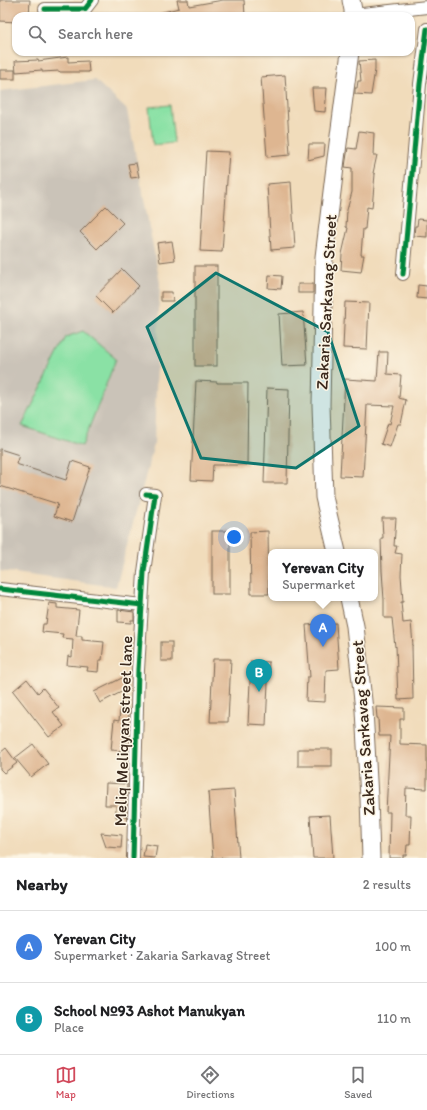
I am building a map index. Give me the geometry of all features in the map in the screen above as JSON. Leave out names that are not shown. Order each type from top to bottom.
[{"type":"main road","name":"Zakaria Sarkavag Street","points":[[336,549],[324,497],[321,405],[324,257],[349,56]]},
{"type":"main road","name":"Zakaria Sarkavag Street","points":[[350,601],[355,626],[364,710],[371,858]]},
{"type":"street","points":[[45,9],[85,9],[92,0]]},
{"type":"street","points":[[352,10],[427,7]]},
{"type":"street","points":[[403,274],[420,84],[427,29]]},
{"type":"street","name":"Meliq Meliqyan street lane","points":[[132,858],[138,670],[144,572],[156,495],[146,494]]},
{"type":"street","points":[[0,589],[142,605]]},
{"type":"highlighted area","points":[[216,273],[328,332],[359,426],[296,468],[201,458],[147,327]]},
{"type":"shaded area","points":[[95,80],[127,110],[160,283],[154,444],[116,587],[0,571],[0,91]]},
{"type":"green space","points":[[170,105],[174,143],[153,145],[149,107]]},
{"type":"green space","points":[[83,331],[116,359],[82,446],[22,426],[66,337]]},
{"type":"building","points":[[0,0],[30,0],[29,12],[12,12],[12,22],[0,21]]},
{"type":"building","points":[[177,0],[188,0],[189,6],[223,0],[244,0],[245,12],[163,12],[179,8]]},
{"type":"building","points":[[68,57],[68,62],[88,61],[89,72],[42,72],[42,70],[16,72],[15,61],[38,61]]},
{"type":"building","points":[[375,60],[371,95],[355,94],[355,88],[357,88],[358,81],[361,81],[359,61]]},
{"type":"building","points":[[0,70],[15,70],[15,79],[0,79]]},
{"type":"building","points":[[285,75],[290,155],[267,157],[261,77]]},
{"type":"building","points":[[312,88],[327,88],[325,112],[314,111]]},
{"type":"building","points":[[359,131],[374,133],[373,155],[377,155],[373,173],[375,174],[372,208],[367,207],[365,229],[363,229],[361,255],[364,255],[361,272],[341,270],[342,254],[348,228],[346,227],[347,210],[352,192],[352,168],[345,167],[348,148],[356,149]]},
{"type":"building","points":[[309,144],[325,144],[324,156],[308,160]]},
{"type":"building","points":[[206,151],[229,152],[222,252],[200,251]]},
{"type":"building","points":[[136,163],[139,177],[131,178],[128,164]]},
{"type":"building","points":[[291,182],[295,248],[271,250],[267,184]]},
{"type":"building","points":[[106,206],[123,223],[97,249],[80,232]]},
{"type":"building","points":[[418,219],[427,220],[427,237],[414,236],[415,226],[417,226]]},
{"type":"building","points":[[172,241],[175,260],[160,262],[157,243]]},
{"type":"building","points":[[195,266],[217,266],[217,366],[195,366]]},
{"type":"building","points":[[122,269],[139,286],[113,313],[96,296]]},
{"type":"building","points":[[269,275],[282,276],[281,289],[268,288]]},
{"type":"building","points":[[298,284],[313,284],[313,293],[298,293]]},
{"type":"building","points":[[418,285],[427,286],[427,299],[417,298]]},
{"type":"building","points":[[161,292],[172,292],[173,301],[161,301]]},
{"type":"building","points":[[345,302],[369,303],[367,349],[343,348]]},
{"type":"building","points":[[303,312],[307,365],[282,366],[279,314]]},
{"type":"building","points":[[379,352],[388,352],[387,374],[401,375],[399,398],[406,400],[401,424],[398,424],[390,447],[381,444],[388,423],[390,424],[394,406],[367,405],[363,477],[340,476],[345,379],[377,381]]},
{"type":"building","points":[[196,381],[248,383],[247,465],[213,465],[212,481],[191,480]]},
{"type":"building","points":[[267,388],[289,389],[287,483],[264,483]]},
{"type":"building","points":[[0,449],[19,455],[16,464],[66,480],[72,461],[90,467],[72,522],[54,516],[58,504],[0,486]]},
{"type":"building","points":[[382,518],[396,518],[394,546],[397,546],[395,553],[402,554],[401,575],[403,602],[401,602],[403,623],[411,622],[413,645],[413,699],[398,700],[396,646],[395,647],[392,618],[384,618],[381,538],[383,538]]},
{"type":"building","points":[[212,531],[230,531],[230,594],[212,594]]},
{"type":"building","points":[[268,531],[268,594],[251,594],[250,532]]},
{"type":"building","points":[[49,603],[57,604],[57,608],[79,610],[76,636],[82,636],[82,640],[104,642],[102,660],[99,660],[98,672],[87,671],[88,667],[67,665],[68,656],[72,657],[73,639],[62,638],[63,634],[42,632],[43,624],[46,624]]},
{"type":"building","points":[[118,610],[134,612],[134,620],[131,620],[131,623],[118,622]]},
{"type":"building","points":[[336,623],[339,669],[326,670],[325,702],[306,701],[307,677],[310,677],[306,625]]},
{"type":"building","points":[[161,642],[172,642],[172,661],[161,661]]},
{"type":"building","points":[[213,659],[231,659],[228,722],[210,722]]},
{"type":"building","points":[[251,661],[269,662],[266,725],[248,724]]},
{"type":"building","points":[[122,678],[129,688],[100,703],[94,692]]},
{"type":"building","points":[[27,679],[38,693],[43,688],[59,708],[53,712],[64,726],[49,737],[13,691]]},
{"type":"building","points":[[376,707],[404,708],[404,719],[400,719],[400,744],[427,745],[427,789],[406,788],[405,815],[411,815],[410,845],[407,845],[406,855],[403,855],[403,858],[389,858],[390,812],[386,812],[390,736],[379,736]]},
{"type":"building","points":[[120,709],[129,709],[126,751],[111,750],[114,720],[119,721]]},
{"type":"building","points":[[33,744],[48,764],[31,777],[15,758]]},
{"type":"building","points":[[6,748],[17,763],[4,773],[0,769],[0,753]]},
{"type":"building","points":[[298,749],[332,749],[332,766],[298,766]]},
{"type":"building","points":[[106,783],[127,784],[126,817],[116,817],[116,805],[105,805]]},
{"type":"building","points":[[234,790],[239,858],[213,858],[208,792]]},
{"type":"building","points":[[330,815],[333,858],[313,858],[310,816]]},
{"type":"building","points":[[101,833],[122,835],[121,848],[106,847]]},
{"type":"building","points":[[145,844],[157,846],[155,858],[143,857]]},
{"type":"cycle path","points":[[45,9],[85,9],[92,0]]},
{"type":"cycle path","points":[[403,274],[420,84],[427,29]]},
{"type":"cycle path","points":[[133,858],[138,670],[144,572],[155,495],[146,494]]},
{"type":"cycle path","points":[[0,589],[142,605]]},
{"type":"place","name":"Yerevan City","points":[[323,647]]},
{"type":"place","name":"School №93 Ashot Manukyan","points":[[259,692]]}]
